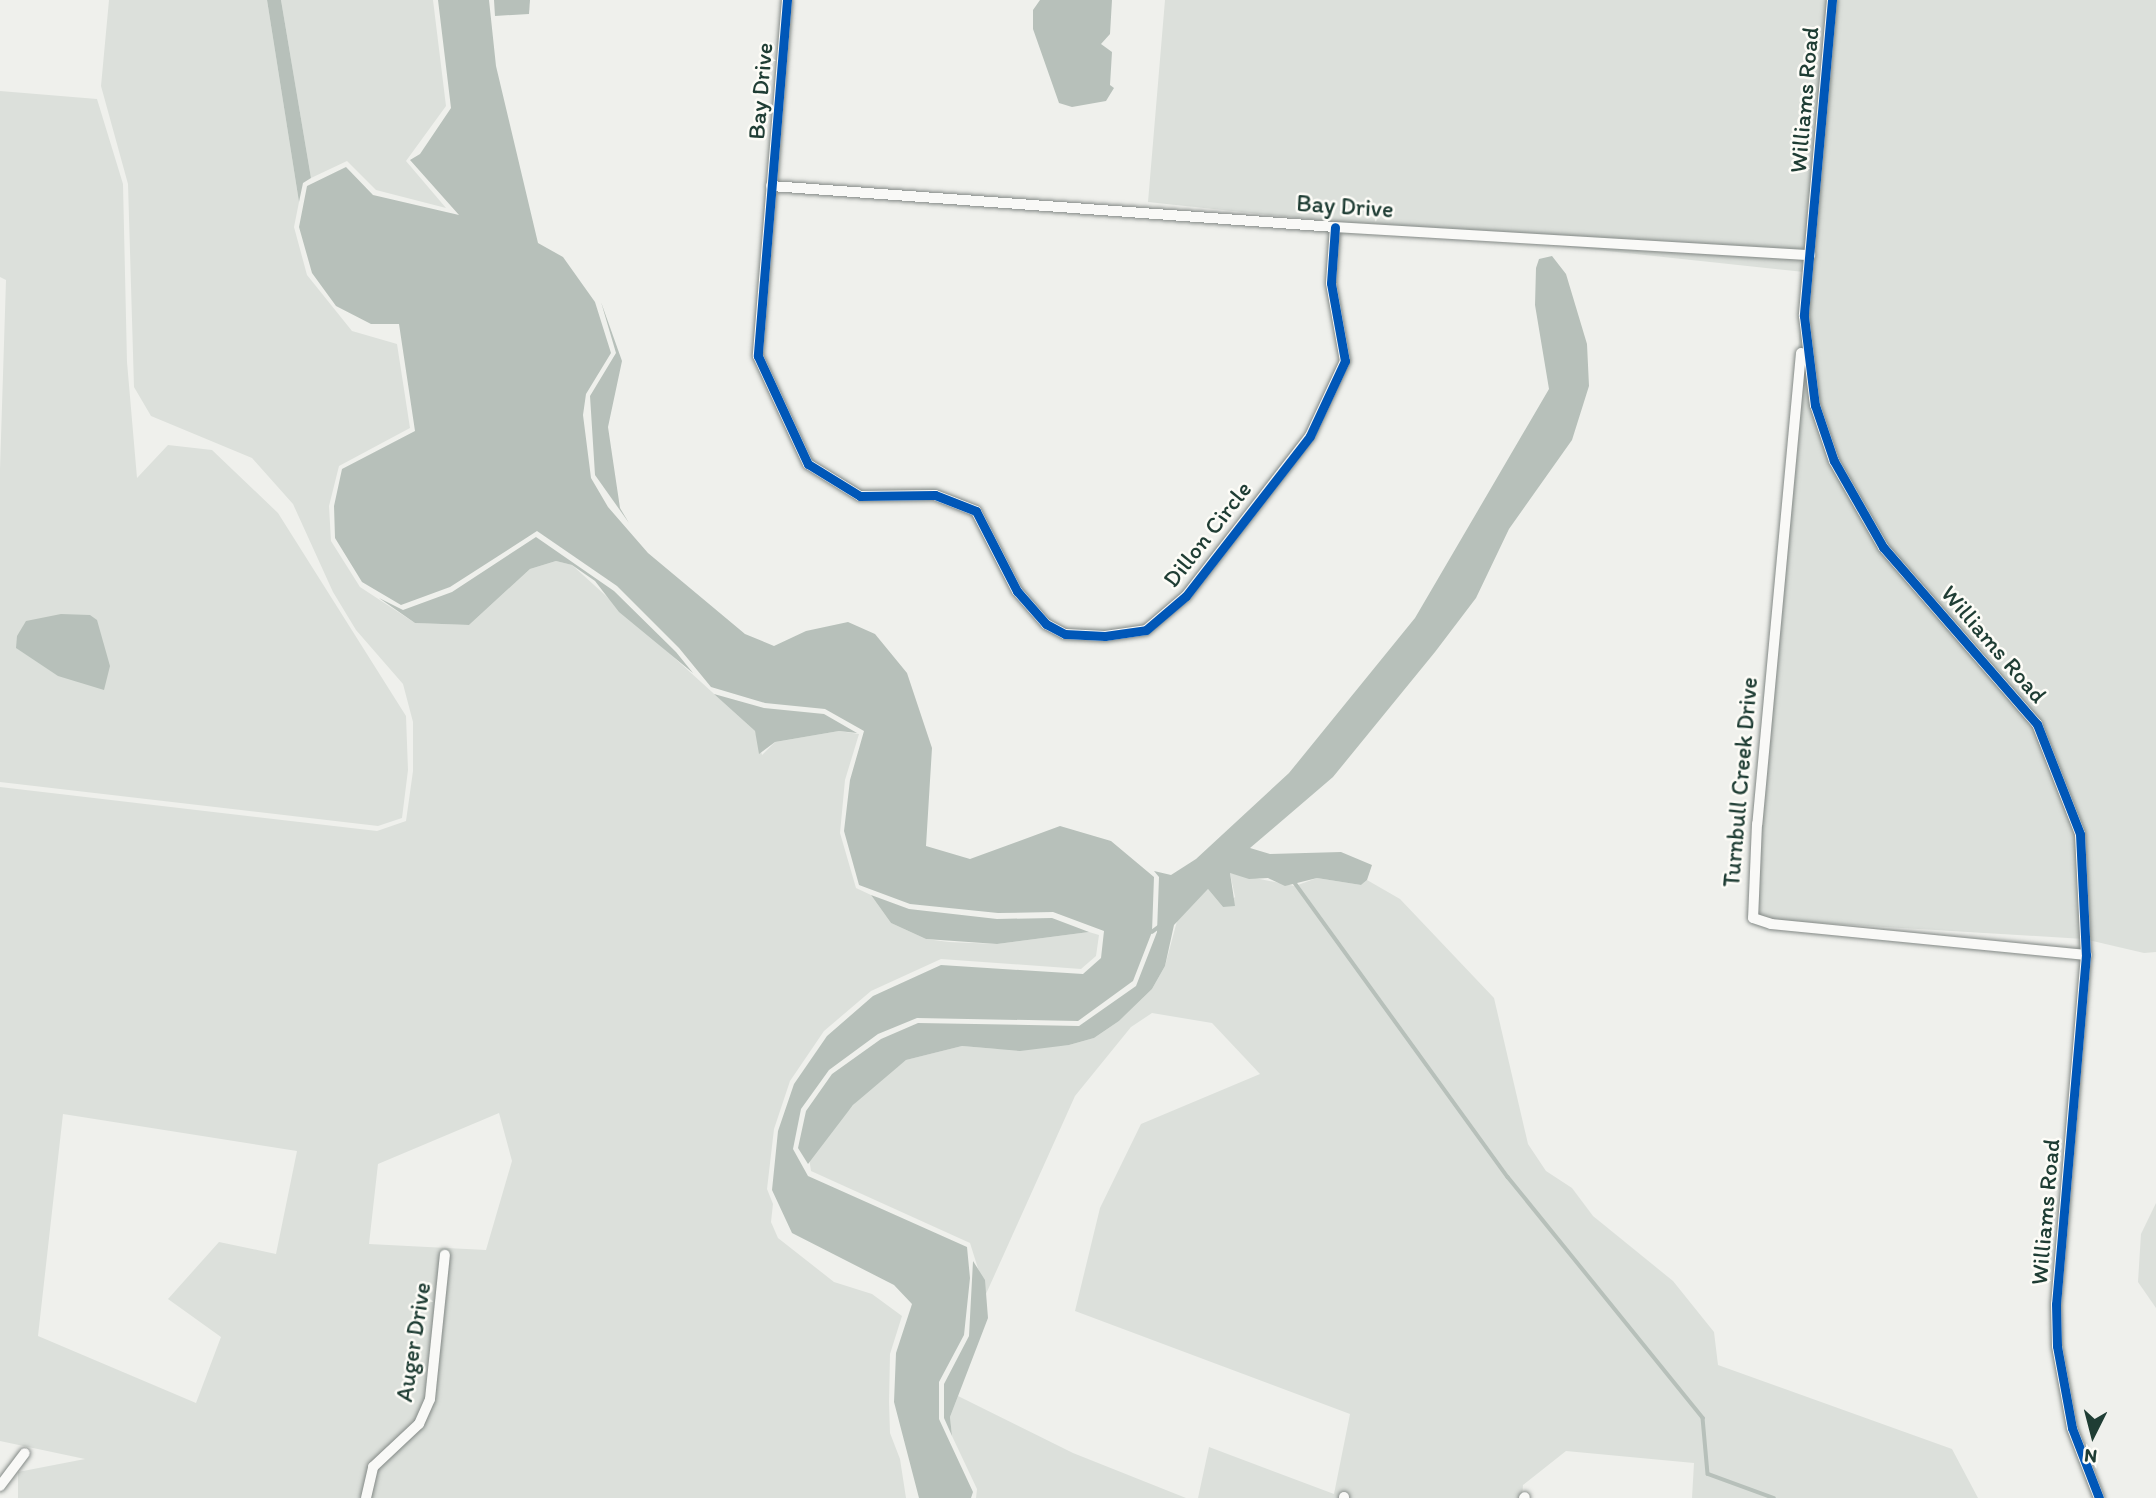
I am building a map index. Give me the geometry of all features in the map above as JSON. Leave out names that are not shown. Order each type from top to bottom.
[{"type":"street","name":"Bay Drive","points":[[787,0],[771,186],[1335,227],[1810,255]]},
{"type":"street","name":"Williams Road","points":[[1832,0],[1804,316],[1815,405],[1834,461],[1883,547],[2037,724],[2053,758],[2080,834],[2086,955],[2056,1304],[2057,1346],[2072,1428],[2099,1498]]},
{"type":"street","name":"Dillon Circle","points":[[771,186],[758,356],[808,464],[860,496],[935,495],[976,511],[1017,591],[1046,624],[1065,635],[1105,636],[1146,630],[1186,596],[1310,436],[1345,361],[1331,283],[1335,227]]},
{"type":"street","name":"Turnbull Creek Drive","points":[[1804,316],[1756,836],[1753,918],[1771,924],[2086,955]]},
{"type":"street","name":"Auger Drive","points":[[366,1498],[373,1467],[419,1424],[430,1399],[445,1255]]},
{"type":"street","points":[[0,1486],[25,1453]]},
{"type":"shaded area","points":[[109,0],[267,0],[299,202],[294,227],[307,275],[352,331],[397,344],[410,428],[339,466],[329,506],[331,541],[360,587],[415,623],[469,625],[530,569],[556,561],[572,565],[755,731],[762,755],[775,742],[839,731],[859,734],[845,780],[840,833],[856,888],[871,895],[891,923],[926,939],[949,942],[997,944],[1089,932],[1099,935],[1096,956],[1081,969],[941,959],[871,991],[824,1031],[790,1081],[774,1129],[767,1189],[773,1204],[771,1222],[778,1238],[834,1282],[872,1294],[902,1316],[890,1354],[889,1402],[890,1433],[900,1459],[906,1498],[18,1498],[18,1472],[85,1459],[0,1441],[0,787],[377,831],[406,821],[413,771],[413,722],[403,684],[356,630],[333,592],[293,504],[252,458],[151,416],[134,387],[128,184],[101,86]],"holes":[[[499,1113],[512,1161],[486,1250],[369,1244],[378,1164]],[[63,1114],[297,1151],[276,1254],[219,1242],[168,1299],[221,1337],[196,1403],[38,1336]]]},
{"type":"shaded area","points":[[267,0],[281,0],[311,178],[303,183],[299,202]]},
{"type":"shaded area","points":[[281,0],[433,0],[446,106],[406,161],[446,208],[376,190],[347,161],[311,178]]},
{"type":"shaded area","points":[[438,0],[489,0],[496,66],[538,243],[563,257],[595,302],[611,353],[586,394],[583,415],[591,478],[608,507],[648,553],[745,634],[774,646],[806,631],[848,622],[875,634],[907,673],[932,748],[926,846],[970,859],[1060,826],[1111,841],[1154,877],[1152,932],[1133,981],[1078,1021],[917,1018],[878,1034],[829,1070],[801,1109],[793,1149],[808,1176],[967,1247],[970,1278],[964,1335],[939,1382],[939,1419],[973,1492],[971,1498],[919,1498],[894,1402],[896,1353],[912,1304],[894,1285],[792,1233],[772,1190],[778,1131],[794,1084],[827,1036],[873,996],[941,965],[1083,974],[1101,958],[1104,931],[1053,912],[998,913],[910,904],[859,885],[844,831],[850,780],[864,731],[825,709],[765,703],[711,687],[679,648],[617,586],[537,531],[450,587],[401,605],[362,582],[335,538],[334,506],[342,469],[415,431],[399,324],[371,324],[336,306],[312,273],[299,227],[307,186],[346,167],[373,195],[459,215],[410,160],[420,154],[451,108]]},
{"type":"shaded area","points":[[494,0],[530,0],[529,14],[495,16]]},
{"type":"shaded area","points":[[1040,0],[1112,0],[1110,34],[1101,44],[1112,52],[1110,85],[1114,88],[1106,101],[1072,107],[1059,103],[1033,29],[1033,10]]},
{"type":"shaded area","points":[[1165,0],[2156,0],[2156,952],[2144,953],[2084,939],[1755,919],[1804,272],[1148,202]]},
{"type":"shaded area","points":[[0,91],[97,99],[123,184],[127,362],[137,478],[168,445],[212,450],[278,513],[406,716],[408,770],[402,818],[378,826],[0,782],[0,469],[6,280],[0,277]]},
{"type":"shaded area","points":[[1552,256],[1566,274],[1587,344],[1589,386],[1572,440],[1509,529],[1476,598],[1435,652],[1333,777],[1250,848],[1270,854],[1341,852],[1372,865],[1367,880],[1361,885],[1317,878],[1285,886],[1268,878],[1249,879],[1230,873],[1235,906],[1223,907],[1208,889],[1174,925],[1165,966],[1152,989],[1119,1021],[1094,1038],[1069,1045],[1020,1051],[962,1046],[906,1060],[853,1105],[808,1164],[798,1148],[806,1111],[832,1074],[881,1039],[918,1023],[1079,1026],[1136,986],[1157,932],[1159,877],[1154,871],[1171,875],[1196,859],[1289,773],[1415,618],[1549,389],[1535,305],[1536,268],[1539,259]]},
{"type":"shaded area","points":[[601,302],[622,361],[608,427],[620,508],[629,523],[595,475],[590,396],[616,353]]},
{"type":"shaded area","points":[[536,537],[614,591],[676,652],[693,673],[619,612],[595,581],[572,565],[556,561],[530,569],[469,625],[415,623],[379,598],[403,610],[452,592]]},
{"type":"shaded area","points":[[61,614],[90,615],[97,620],[110,666],[104,690],[58,676],[16,648],[17,636],[26,621]]},
{"type":"shaded area","points":[[714,694],[764,708],[824,714],[857,733],[839,731],[775,742],[759,754],[755,731]]},
{"type":"shaded area","points":[[1230,873],[1295,886],[1317,878],[1361,885],[1367,880],[1400,899],[1494,998],[1528,1144],[1546,1171],[1572,1188],[1593,1216],[1673,1281],[1714,1332],[1718,1365],[1952,1449],[1978,1498],[1692,1498],[1694,1463],[1566,1451],[1523,1485],[1522,1498],[1198,1498],[1209,1447],[1334,1494],[1350,1414],[1075,1311],[1100,1208],[1141,1124],[1260,1074],[1212,1023],[1152,1013],[1131,1027],[1075,1096],[986,1294],[970,1243],[811,1171],[809,1158],[822,1140],[865,1092],[906,1060],[962,1046],[997,1049],[1069,1045],[1094,1038],[1119,1021],[1152,989],[1165,966],[1177,921],[1208,889],[1223,907],[1235,897]]},
{"type":"shaded area","points":[[871,895],[909,909],[997,919],[1052,918],[1089,932],[997,944],[926,939],[891,923]]},
{"type":"shaded area","points":[[2156,1203],[2156,1308],[2138,1282],[2141,1234]]},
{"type":"shaded area","points":[[973,1261],[985,1280],[988,1318],[950,1417],[952,1436],[944,1418],[944,1384],[969,1336]]},
{"type":"shaded area","points":[[958,1396],[1073,1453],[1186,1498],[976,1498],[977,1489],[952,1436],[950,1417]]},
{"type":"waterway","points":[[1295,883],[1508,1177],[1703,1418],[1708,1474],[1774,1498]]},
{"type":"waterway","points":[[1152,932],[1160,926]]},
{"type":"cycle path","points":[[787,0],[758,356],[808,464],[860,496],[935,495],[976,511],[1017,591],[1046,624],[1065,634],[1105,636],[1146,630],[1186,596],[1310,436],[1345,361],[1331,283],[1335,227]]},
{"type":"cycle path","points":[[1832,0],[1804,316],[1815,405],[1834,461],[1883,547],[2037,724],[2080,834],[2086,955],[2056,1304],[2057,1346],[2072,1428],[2099,1498]]}]
